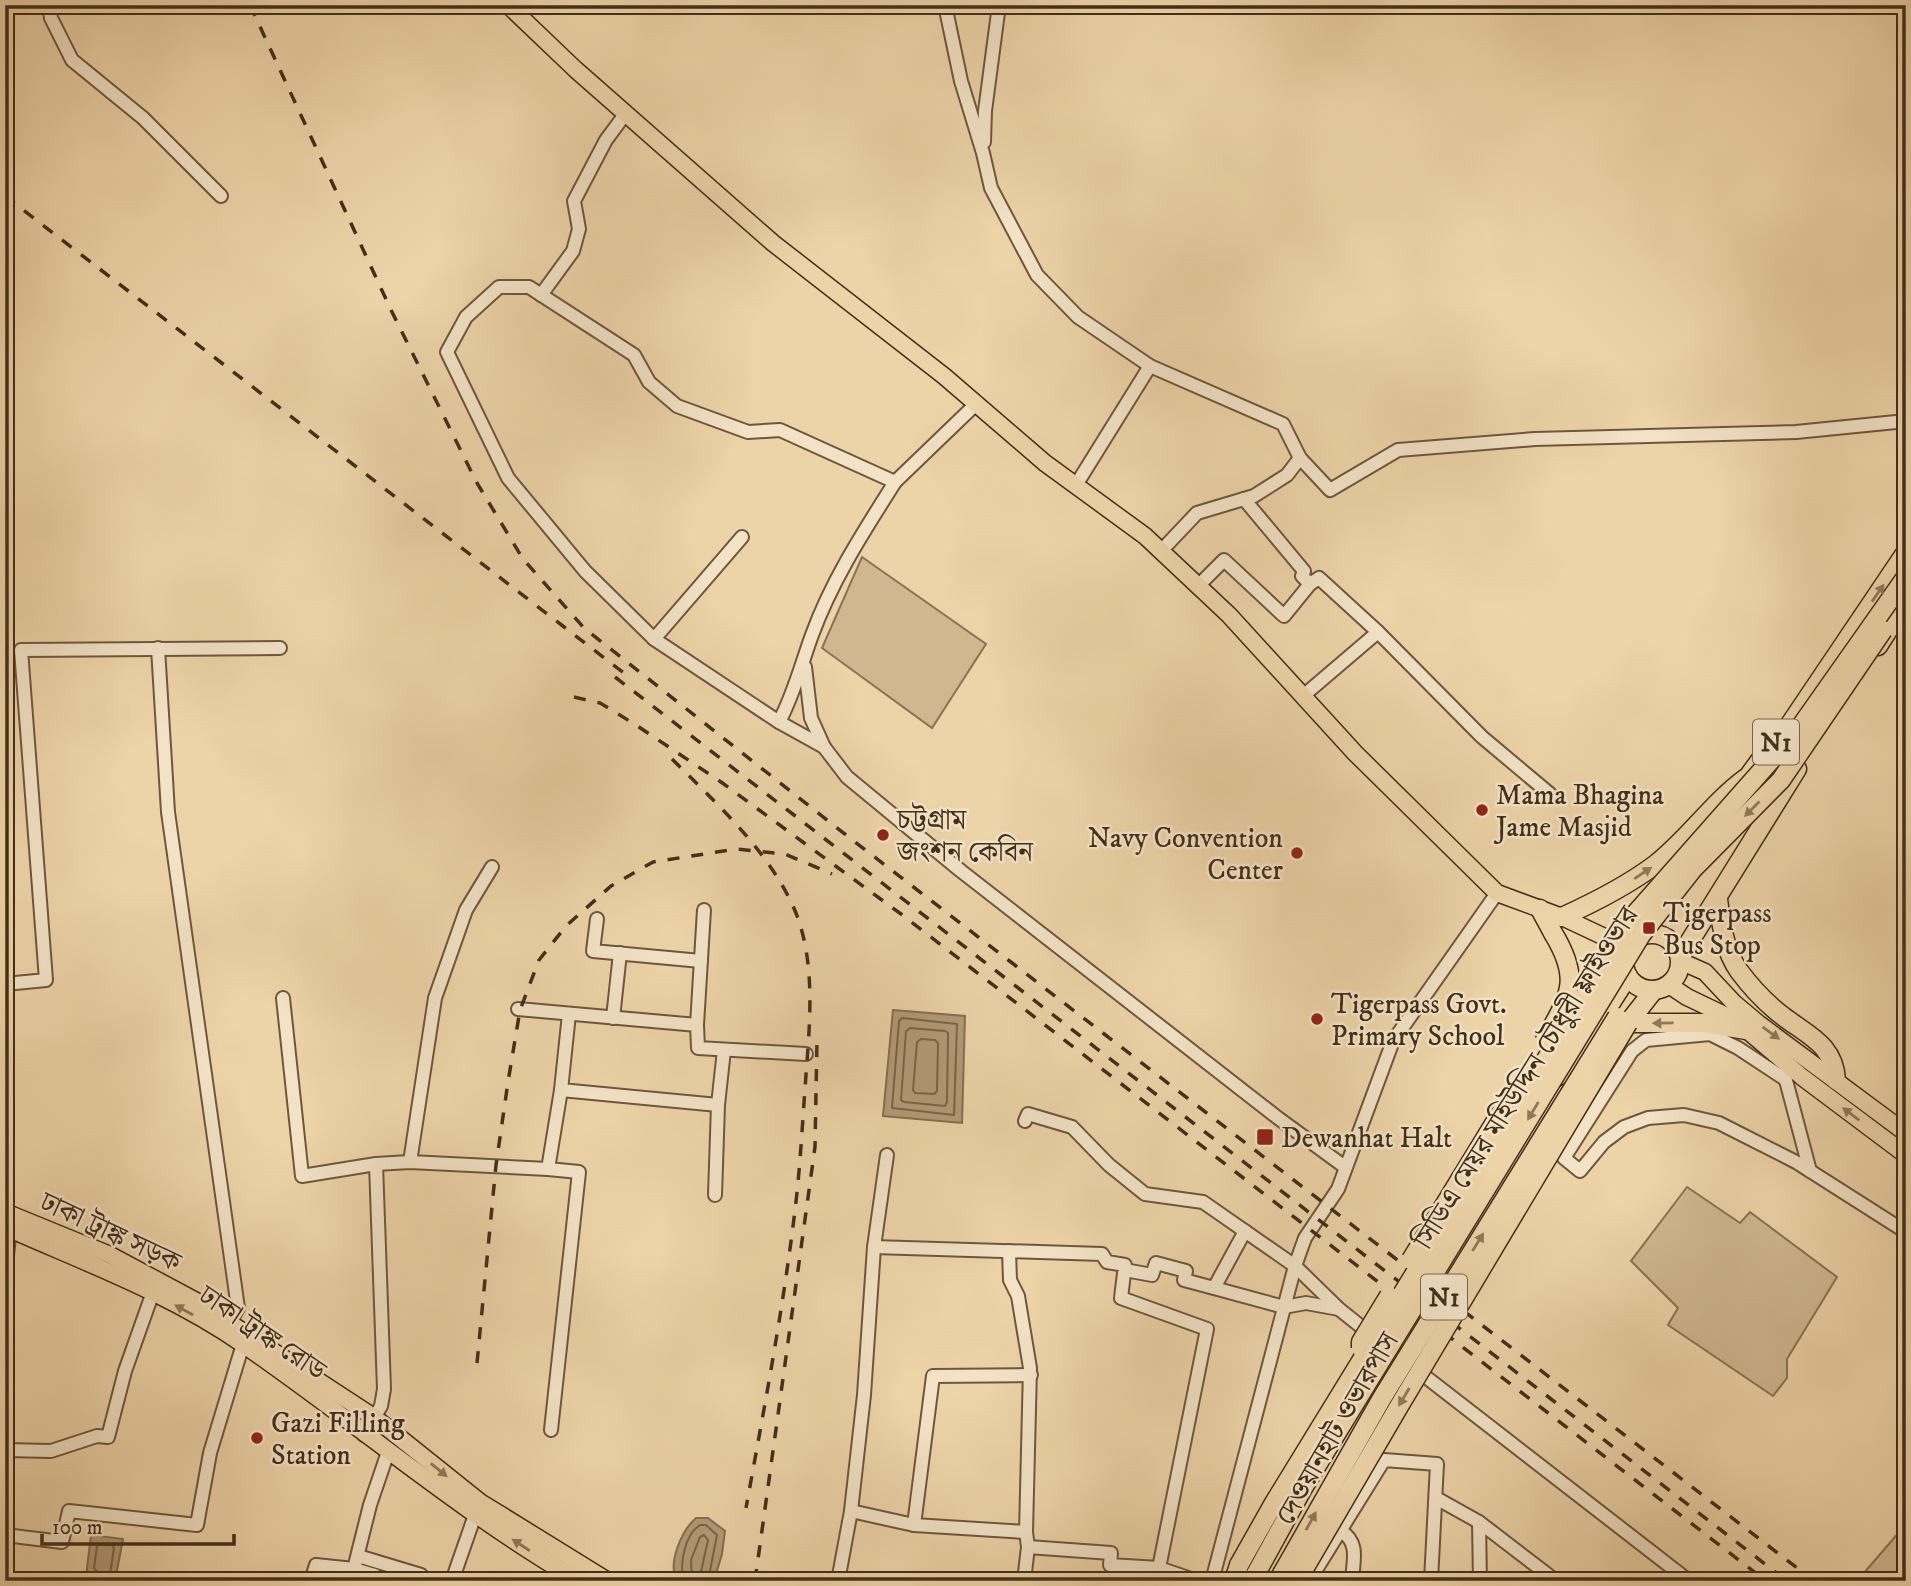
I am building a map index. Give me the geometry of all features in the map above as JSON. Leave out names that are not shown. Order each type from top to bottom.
[{"type":"highway","name":"N1","points":[[1654,934],[1668,891],[1719,811],[1780,738],[1906,552]]},
{"type":"highway","points":[[1234,1581],[1239,1565],[1274,1503],[1636,913],[1801,726],[1906,577]]},
{"type":"highway","name":"সিডিএ মেয়র মহিউদ্দিন চৌধুরী ফ্লাইওভার","points":[[1252,1581],[1303,1488],[1641,935],[1693,869],[1781,780],[1906,595]]},
{"type":"highway","name":"N1","points":[[1623,1020],[1678,975],[1680,959],[1793,776],[1853,688],[1906,602]]},
{"type":"highway","points":[[1557,925],[1608,896],[1657,863],[1746,778]]},
{"type":"highway","points":[[1718,899],[1728,952],[1738,969],[1782,1015],[1823,1047],[1831,1057],[1836,1080]]},
{"type":"highway","points":[[1360,1366],[1361,1342],[1371,1323],[1536,1056],[1563,1005],[1571,975],[1557,925],[1540,909]]},
{"type":"highway","points":[[1628,948],[1639,938],[1654,934],[1673,944],[1680,959]]},
{"type":"highway","name":"N1","points":[[1623,1020],[1630,978],[1624,962],[1628,948]]},
{"type":"highway","points":[[1553,1080],[1568,1070],[1630,978],[1639,986],[1662,987]]},
{"type":"highway","points":[[1623,1020],[1703,1023],[1746,1030]]},
{"type":"highway","name":"দেওয়ানহাট ওভারপাস","points":[[1278,1581],[1381,1398],[1623,1020]]},
{"type":"highway","name":"দেওয়ানহাট ওভারপাস","points":[[1297,1581],[1623,1020]]},
{"type":"main road","points":[[508,5],[773,243],[933,368],[1045,463],[1145,536],[1229,615],[1355,753],[1497,893],[1540,909]]},
{"type":"main road","points":[[1557,925],[1628,948]]},
{"type":"main road","points":[[1680,959],[1705,972],[1734,1003],[1906,1133]]},
{"type":"main road","points":[[1662,987],[1724,1014],[1906,1155]]},
{"type":"main road","name":"ঢাকা ট্রাঙ্ক সড়ক","points":[[5,1212],[110,1255],[227,1327],[264,1345]]},
{"type":"main road","name":"ঢাকা ট্রাঙ্ক রোড","points":[[8,1228],[227,1327],[243,1344],[552,1574],[579,1581]]},
{"type":"main road","name":"ঢাকা ট্রাঙ্ক রোড","points":[[264,1345],[375,1418],[480,1502],[608,1581]]},
{"type":"street","points":[[49,5],[51,18],[72,60],[143,118],[220,196]]},
{"type":"street","points":[[945,5],[961,81],[983,153],[990,188],[1037,275],[1078,317],[1150,366],[1283,424],[1300,458],[1330,490],[1398,450],[1535,439],[1796,432],[1906,421]]},
{"type":"street","points":[[983,153],[985,111],[999,5]]},
{"type":"street","points":[[541,295],[573,251],[579,229],[574,201],[606,140],[626,113]]},
{"type":"street","points":[[824,747],[779,722],[654,639],[585,571],[508,478],[447,352],[466,317],[499,287],[529,287],[635,355],[649,382],[677,406],[748,432],[780,430],[895,482]]},
{"type":"street","points":[[1076,485],[1150,366]]},
{"type":"street","points":[[779,722],[791,700],[812,635],[848,555],[895,482],[976,404]]},
{"type":"street","points":[[1161,551],[1197,513],[1254,496],[1287,475],[1300,458]]},
{"type":"street","points":[[1244,499],[1304,571],[1302,576],[1310,584]]},
{"type":"street","points":[[654,639],[742,537]]},
{"type":"street","points":[[1198,586],[1224,560],[1284,617],[1310,584],[1319,578],[1378,632],[1482,737],[1550,794]]},
{"type":"street","points":[[1303,696],[1378,632]]},
{"type":"street","points":[[158,648],[168,812],[238,1308],[227,1327]]},
{"type":"street","points":[[5,984],[46,980],[21,650],[280,648]]},
{"type":"street","points":[[804,662],[811,718],[824,747],[847,777],[961,871],[1345,1167]]},
{"type":"street","points":[[410,1162],[435,998],[466,911],[492,867]]},
{"type":"street","points":[[1212,1581],[1295,1266],[1306,1238],[1338,1189],[1393,1041],[1497,893]]},
{"type":"street","points":[[704,910],[698,1048],[806,1054]]},
{"type":"street","points":[[597,919],[593,950],[701,961]]},
{"type":"street","points":[[613,1018],[620,953]]},
{"type":"street","points":[[283,998],[302,1176],[376,1164],[410,1162],[579,1172],[551,1430]]},
{"type":"street","points":[[518,1009],[697,1025]]},
{"type":"street","points":[[548,1169],[561,1090],[569,1014]]},
{"type":"street","points":[[1785,1079],[1738,1048],[1710,1034],[1646,1040],[1632,1051],[1564,1158],[1580,1171],[1604,1142],[1624,1127],[1648,1118],[1684,1115],[1719,1123],[1810,1171],[1906,1232]]},
{"type":"street","points":[[715,1195],[718,1105],[724,1050]]},
{"type":"street","points":[[1780,1059],[1810,1171]]},
{"type":"street","points":[[561,1090],[718,1105]]},
{"type":"street","points":[[1025,1121],[1028,1114],[1072,1127],[1110,1165],[1145,1194],[1203,1202],[1245,1231],[1295,1266],[1339,1309],[1674,1576],[1689,1581]]},
{"type":"street","points":[[838,1581],[851,1511],[864,1395],[874,1247],[887,1155]]},
{"type":"street","points":[[364,1435],[382,1405],[384,1360],[376,1164]]},
{"type":"street","points":[[5,1273],[8,1228]]},
{"type":"street","points":[[1214,1288],[1245,1231]]},
{"type":"street","points":[[874,1247],[1102,1254],[1107,1262],[1125,1265],[1121,1297],[1207,1329],[1159,1569]]},
{"type":"street","points":[[1009,1251],[1010,1280],[1017,1296],[1031,1375],[1026,1532],[1028,1547],[1024,1581]]},
{"type":"street","points":[[1125,1270],[1152,1275],[1156,1263],[1186,1271],[1184,1280],[1284,1307],[1306,1303],[1339,1309]]},
{"type":"street","points":[[5,1450],[51,1451],[97,1436],[108,1437],[125,1371],[153,1292]]},
{"type":"street","points":[[5,1535],[62,1542],[69,1511],[197,1525],[210,1453],[243,1344]]},
{"type":"street","points":[[914,1525],[933,1376],[1031,1375]]},
{"type":"street","points":[[354,1569],[370,1504],[388,1452]]},
{"type":"street","points":[[1309,1581],[1384,1460],[1437,1464],[1432,1581]]},
{"type":"street","points":[[1436,1498],[1479,1522],[1556,1581]]},
{"type":"street","points":[[851,1511],[914,1525],[1026,1532]]},
{"type":"street","points":[[452,1581],[475,1516]]},
{"type":"street","points":[[1479,1522],[1480,1581]]},
{"type":"street","points":[[1341,1531],[1350,1537],[1354,1548],[1352,1581]]},
{"type":"street","points":[[1028,1547],[1111,1553],[1110,1565],[1159,1569],[1197,1581]]},
{"type":"street","points":[[358,1556],[421,1576]]},
{"type":"street","points":[[311,1581],[316,1565],[354,1569],[376,1575],[377,1581]]},
{"type":"shaded area","points":[[862,557],[986,644],[932,728],[822,648]]},
{"type":"shaded area","points":[[1687,1187],[1740,1223],[1750,1212],[1837,1277],[1787,1359],[1787,1378],[1773,1396],[1668,1325],[1678,1308],[1631,1261]]},
{"type":"shaded area","points":[[1906,1524],[1906,1581],[1857,1581]]},
{"type":"water","points":[[893,1010],[965,1016],[962,1123],[883,1116]]},
{"type":"water","points":[[696,1518],[708,1518],[725,1531],[714,1581],[677,1581],[674,1574],[675,1556],[686,1530]]},
{"type":"water","points":[[91,1535],[123,1539],[115,1581],[86,1576]]},
{"type":"railway","points":[[250,5],[391,310],[477,483],[523,559],[584,628],[846,835],[1814,1581]]},
{"type":"railway","points":[[5,196],[629,677]]},
{"type":"railway","points":[[615,677],[1787,1581]]},
{"type":"railway","points":[[574,697],[600,703],[636,725],[721,782],[901,914],[1766,1581]]},
{"type":"railway","points":[[672,759],[755,846],[782,885],[801,927],[809,973],[808,1043],[795,1210],[779,1322],[746,1508]]},
{"type":"railway","points":[[477,1363],[496,1165],[508,1082],[520,1010],[539,960],[566,926],[611,886],[653,862],[736,849],[785,854],[832,874]]},
{"type":"railway","points":[[755,1581],[815,1147],[817,1040]]},
{"type":"place","name":"Mama Bhagina Jame Masjid","points":[[1482,810]]},
{"type":"place","name":"চট্টগ্রাম জংশন কেবিন","points":[[883,835]]},
{"type":"place","name":"Navy Convention Center","points":[[1297,853]]},
{"type":"place","name":"Tigerpass Bus Stop","points":[[1649,928]]},
{"type":"place","name":"Tigerpass Govt. Primary School","points":[[1317,1019]]},
{"type":"place","name":"Dewanhat Halt","points":[[1265,1137]]},
{"type":"place","name":"Gazi Filling Station","points":[[257,1438]]}]
